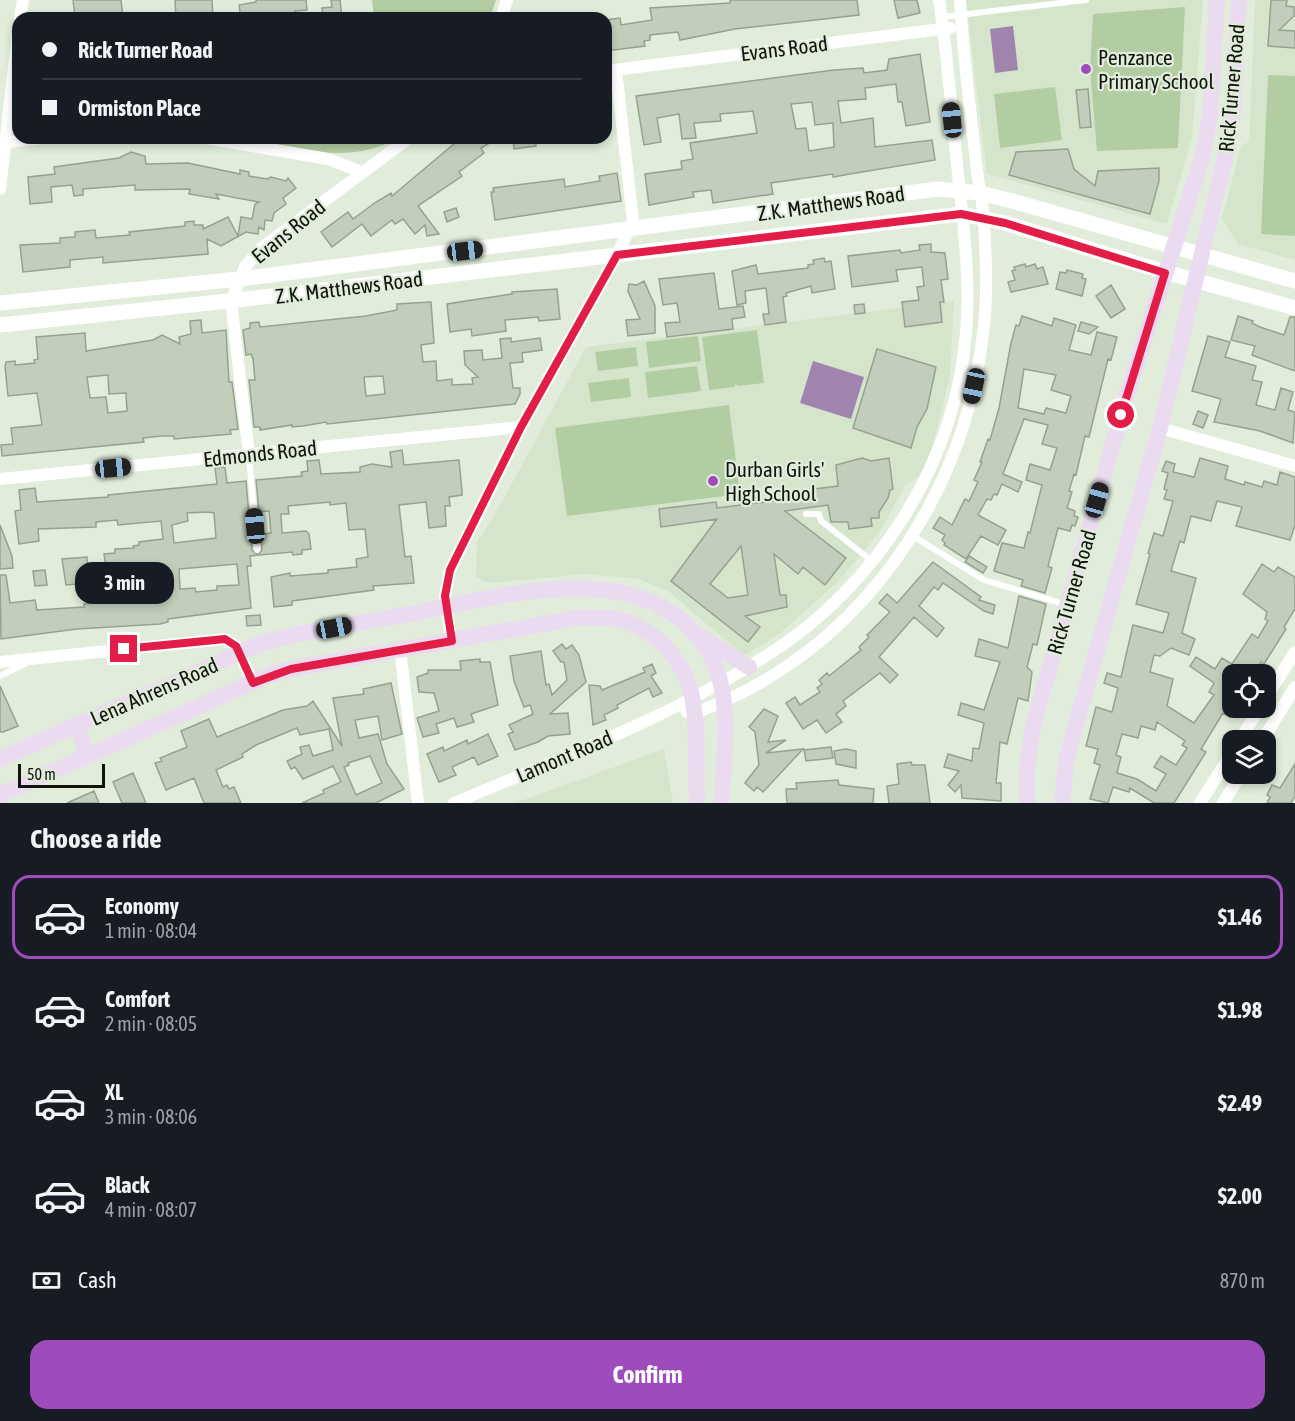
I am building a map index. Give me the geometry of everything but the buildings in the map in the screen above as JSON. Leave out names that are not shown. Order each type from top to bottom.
[{"type":"main road","name":"Rick Turner Road","points":[[1027,803],[1027,768],[1033,726],[1127,394],[1207,137],[1217,0]]},
{"type":"main road","name":"Rick Turner Road","points":[[1062,803],[1066,760],[1160,428],[1232,123],[1239,0]]},
{"type":"main road","name":"Lena Ahrens Road","points":[[0,759],[268,642],[552,589],[615,591],[640,597],[665,609],[691,630],[707,650],[725,701],[722,803]]},
{"type":"main road","name":"Lena Ahrens Road","points":[[0,795],[253,683],[291,669],[577,618],[626,622],[646,631],[675,658],[686,678],[693,706],[697,803]]},
{"type":"main road","points":[[691,630],[749,667]]},
{"type":"main road","points":[[76,725],[88,756]]},
{"type":"street","points":[[693,706],[720,683],[787,642],[823,614],[870,565],[909,508],[935,457],[956,395],[966,334],[967,289],[939,0]]},
{"type":"street","points":[[693,706],[725,701],[751,688],[809,650],[859,604],[881,580],[913,536],[950,462],[969,408],[979,363],[985,300],[984,218],[960,0]]},
{"type":"street","name":"Evans Road","points":[[612,70],[961,20]]},
{"type":"street","points":[[0,189],[12,73]]},
{"type":"street","points":[[452,641],[446,589],[450,570],[521,427],[630,230],[634,212],[612,76]]},
{"type":"street","points":[[0,80],[9,93]]},
{"type":"street","points":[[240,144],[328,159],[362,172]]},
{"type":"street","name":"Evans Road","points":[[231,301],[245,267],[260,249],[401,144]]},
{"type":"street","name":"Z.K. Matthews Road","points":[[0,303],[239,279],[938,189],[980,193],[1295,280]]},
{"type":"street","points":[[792,208],[796,233]]},
{"type":"street","name":"Z.K. Matthews Road","points":[[0,325],[231,301],[961,214],[984,218],[1165,273],[1295,308]]},
{"type":"street","points":[[488,248],[490,270]]},
{"type":"street","points":[[231,301],[249,455]]},
{"type":"street","points":[[962,360],[979,363]]},
{"type":"street","name":"Edmonds Road","points":[[0,479],[521,427]]},
{"type":"street","points":[[1160,428],[1295,466]]},
{"type":"street","points":[[935,457],[950,462]]},
{"type":"street","points":[[870,565],[881,580]]},
{"type":"street","points":[[0,662],[225,639],[236,646],[253,683]]},
{"type":"street","points":[[400,648],[418,803]]},
{"type":"street","points":[[1276,682],[1295,652]]},
{"type":"street","points":[[1269,730],[1293,691],[1276,686]]},
{"type":"street","name":"Lamont Road","points":[[454,803],[674,710],[693,706]]},
{"type":"street","points":[[1200,803],[1222,768]]},
{"type":"street","points":[[1223,803],[1235,784]]},
{"type":"lane","points":[[961,20],[1086,0]]},
{"type":"lane","points":[[249,455],[257,550]]},
{"type":"lane","points":[[806,514],[819,514],[821,521],[870,565]]},
{"type":"lane","points":[[913,536],[984,580],[1067,605]]},
{"type":"lane","points":[[0,676],[36,659]]},
{"type":"shaded area","points":[[372,0],[496,0],[492,12],[373,12]]},
{"type":"shaded area","name":"Penzance Primary School","points":[[966,0],[1203,0],[1192,137],[1167,224],[987,174]]},
{"type":"shaded area","points":[[1255,0],[1295,0],[1295,260],[1238,244],[1222,218],[1241,147],[1249,141]]},
{"type":"shaded area","points":[[1185,7],[1178,148],[1097,151],[1090,69],[1093,14]]},
{"type":"shaded area","points":[[1013,26],[1018,70],[995,73],[990,29]]},
{"type":"shaded area","points":[[1268,75],[1295,76],[1295,236],[1261,234]]},
{"type":"shaded area","points":[[1055,87],[1062,140],[1000,148],[994,94]]},
{"type":"shaded area","points":[[272,144],[384,144],[360,151],[341,153],[301,150]]},
{"type":"shaded area","name":"Durban Girls' High School","points":[[954,301],[950,377],[932,448],[919,477],[906,484],[881,530],[838,582],[779,634],[747,654],[741,653],[669,592],[639,579],[587,574],[488,583],[476,577],[477,542],[497,511],[586,347]]},
{"type":"shaded area","points":[[757,330],[764,383],[738,386],[735,384],[735,387],[709,390],[702,337]]},
{"type":"shaded area","points":[[698,336],[701,361],[649,368],[646,342]]},
{"type":"shaded area","points":[[636,347],[638,366],[598,371],[595,352]]},
{"type":"shaded area","points":[[813,361],[864,377],[851,419],[800,403]]},
{"type":"shaded area","points":[[697,366],[701,391],[648,398],[645,372]]},
{"type":"shaded area","points":[[629,378],[631,397],[591,402],[588,383]]},
{"type":"shaded area","points":[[729,405],[740,494],[567,516],[555,428]]},
{"type":"shaded area","points":[[664,749],[673,803],[515,803]]},
{"type":"place","name":"Penzance Primary School","points":[[1086,69]]},
{"type":"place","name":"Durban Girls' High School","points":[[713,481]]},
{"type":"route","points":[[124,649],[225,639],[236,646],[253,683],[269,675],[291,669],[400,648],[452,641],[445,596],[450,570],[521,427],[617,255],[935,215],[961,214],[1005,223],[1165,273],[1121,415]]}]
